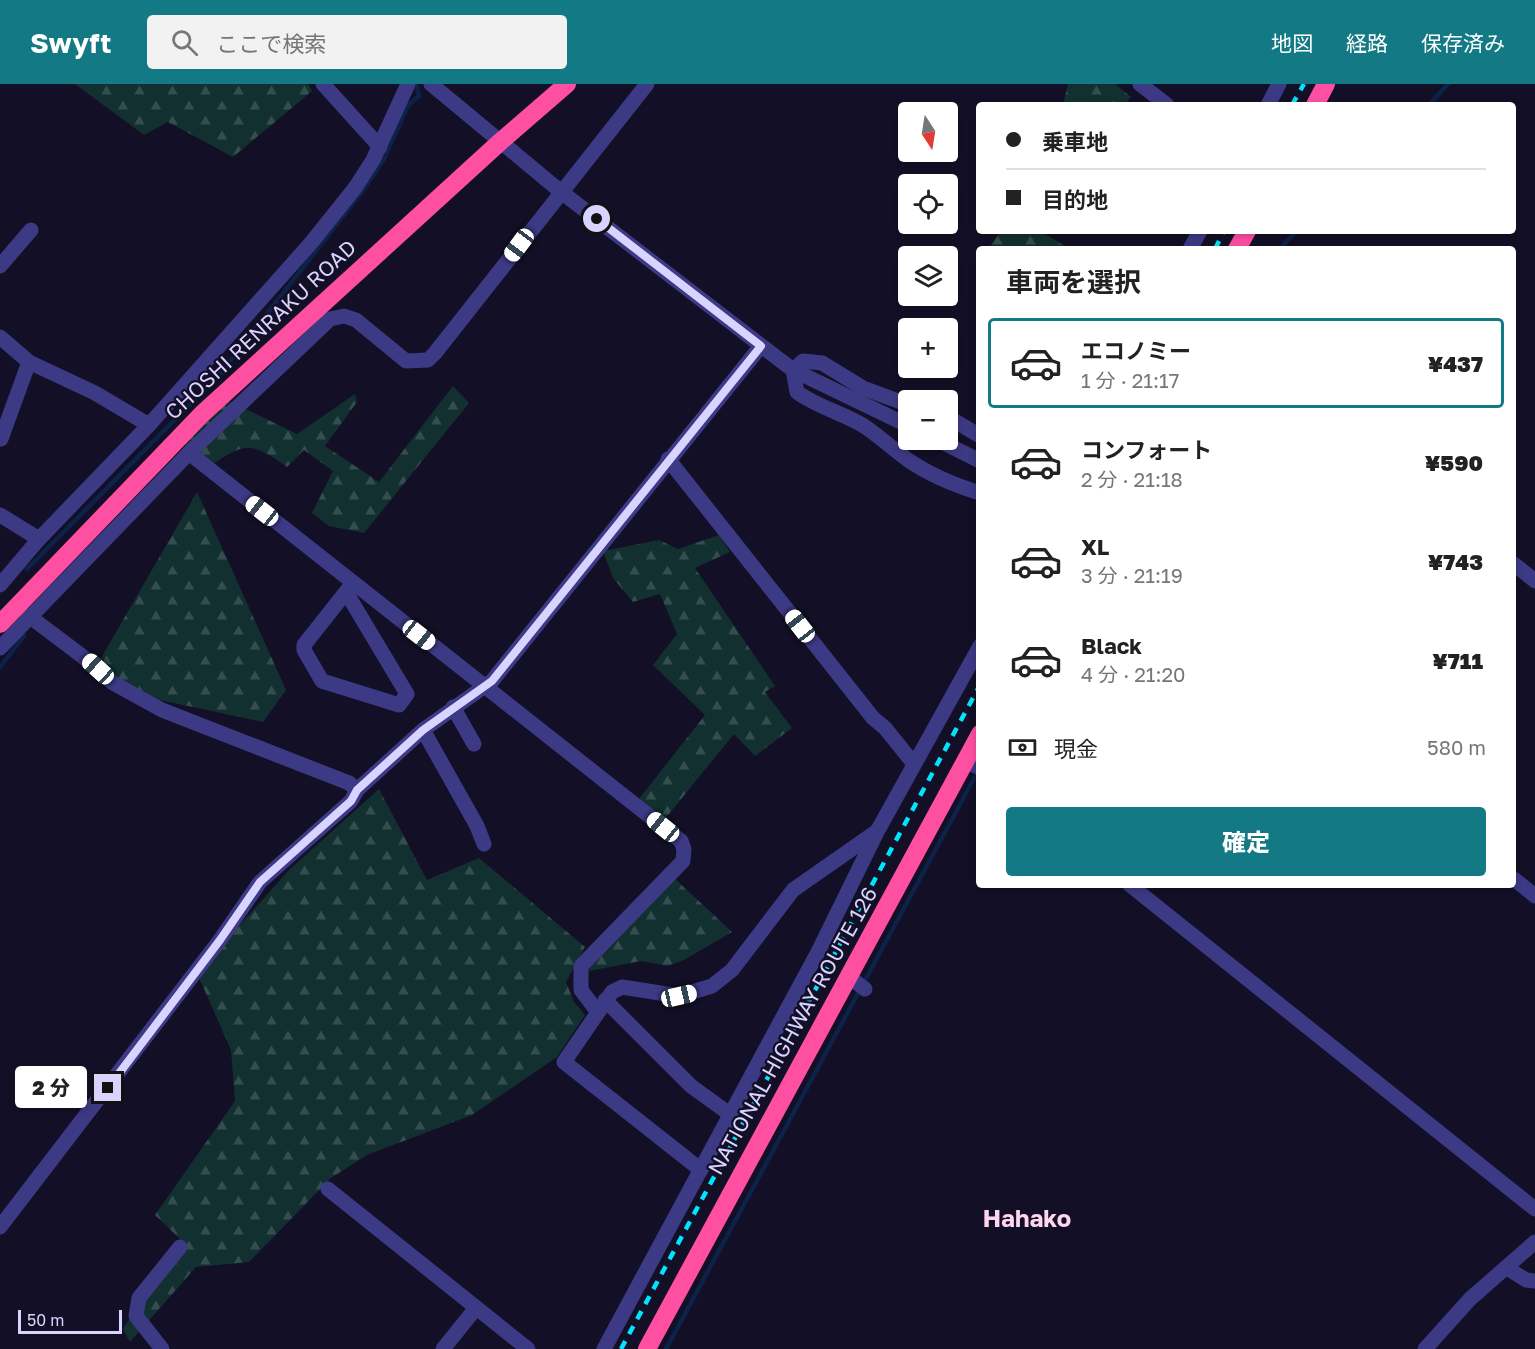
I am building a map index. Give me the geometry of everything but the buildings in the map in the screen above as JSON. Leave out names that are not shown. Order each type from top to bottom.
[{"type":"highway","name":"CHOSHI RENRAKU ROAD","points":[[0,624],[202,414],[500,142],[567,84]]},
{"type":"highway","points":[[1317,102],[1326,84]]},
{"type":"highway","name":"NATIONAL HIGHWAY ROUTE 126","points":[[647,1349],[857,983],[974,765]]},
{"type":"street","points":[[323,84],[380,147]]},
{"type":"street","points":[[0,585],[39,539],[149,426],[311,243],[355,188],[380,147],[408,84]]},
{"type":"street","points":[[431,84],[560,191],[793,370],[898,421]]},
{"type":"street","points":[[0,648],[189,453],[330,319],[344,316],[356,320],[406,361],[428,360],[647,84]]},
{"type":"street","points":[[1140,84],[1163,102]]},
{"type":"street","points":[[1270,102],[1279,84]]},
{"type":"street","points":[[0,266],[31,230]]},
{"type":"street","points":[[0,337],[28,362],[95,393],[149,426]]},
{"type":"street","points":[[0,1227],[220,940],[260,882],[351,801],[357,790],[423,730],[486,686],[761,346]]},
{"type":"street","points":[[793,370],[803,362],[813,360],[862,388],[898,401]]},
{"type":"street","points":[[1,439],[28,362]]},
{"type":"street","points":[[793,370],[797,392],[805,398],[865,426],[908,459],[945,481],[976,491]]},
{"type":"street","points":[[958,423],[976,433]]},
{"type":"street","points":[[958,448],[976,458]]},
{"type":"street","points":[[189,453],[349,588],[486,686],[681,841],[684,849],[683,861],[581,966],[581,990],[692,1086],[731,1115]]},
{"type":"street","points":[[668,459],[873,718],[885,728],[914,764]]},
{"type":"street","points":[[0,514],[39,539]]},
{"type":"street","points":[[1516,566],[1535,581]]},
{"type":"street","points":[[349,588],[407,694],[399,705],[322,681],[304,650],[304,645],[349,588]]},
{"type":"street","points":[[29,616],[113,683],[162,710],[349,783],[357,790]]},
{"type":"street","points":[[604,1349],[818,952],[878,830],[976,653]]},
{"type":"street","points":[[453,707],[474,744]]},
{"type":"street","points":[[423,730],[477,826],[484,844]]},
{"type":"street","points":[[701,1170],[564,1062],[612,992],[622,987],[679,996],[712,986],[732,970],[793,890],[878,830]]},
{"type":"street","points":[[1516,881],[1535,896]]},
{"type":"street","points":[[1134,888],[1535,1209]]},
{"type":"street","points":[[328,1189],[528,1349]]},
{"type":"street","points":[[1425,1349],[1470,1299],[1535,1242]]},
{"type":"street","points":[[162,1349],[136,1316],[139,1298],[180,1247]]},
{"type":"street","points":[[1507,1268],[1526,1280],[1535,1281]]},
{"type":"street","points":[[443,1349],[476,1308]]},
{"type":"green space","points":[[75,84],[308,84],[312,91],[233,157],[168,122],[144,135]]},
{"type":"green space","points":[[1068,84],[1115,84],[1131,97],[1127,102],[1064,102]]},
{"type":"green space","points":[[999,234],[1045,234],[1065,246],[990,246]]},
{"type":"green space","points":[[453,386],[469,403],[364,533],[329,526],[312,513],[333,471],[304,450],[287,467],[256,449],[248,448],[240,449],[209,467],[182,442],[227,400],[297,434],[355,394],[357,402],[325,446],[379,482]]},
{"type":"green space","points":[[197,492],[286,690],[263,722],[108,689],[97,665]]},
{"type":"green space","points":[[719,535],[730,552],[695,568],[775,686],[765,692],[792,728],[755,756],[734,734],[664,820],[639,799],[705,715],[653,665],[677,634],[660,594],[633,602],[613,578],[603,551],[659,540],[678,549]]},
{"type":"green space","points":[[379,789],[427,880],[479,858],[585,947],[566,982],[574,1002],[585,1015],[557,1057],[472,1115],[367,1155],[331,1178],[249,1262],[196,1267],[130,1342],[123,1329],[181,1240],[155,1215],[235,1101],[231,1050],[197,973],[290,869]]},
{"type":"green space","points":[[674,878],[732,932],[684,960],[668,966],[641,961],[589,971],[592,959]]},
{"type":"waterway","points":[[27,569],[221,373],[364,189],[384,159],[408,105],[419,96],[416,84]]},
{"type":"waterway","points":[[1432,102],[1448,84]]},
{"type":"waterway","points":[[1283,246],[1293,234]]},
{"type":"waterway","points":[[0,667],[24,636]]},
{"type":"waterway","points":[[666,1349],[976,775]]},
{"type":"railway","points":[[1294,102],[1304,84]]},
{"type":"railway","points":[[1216,246],[1222,234]]},
{"type":"railway","points":[[621,1349],[976,692]]},
{"type":"district","name":"Hahako","points":[[1027,1219]]},
{"type":"route","points":[[108,1088],[220,940],[260,882],[351,801],[357,790],[423,730],[492,681],[761,346],[597,219]]}]
